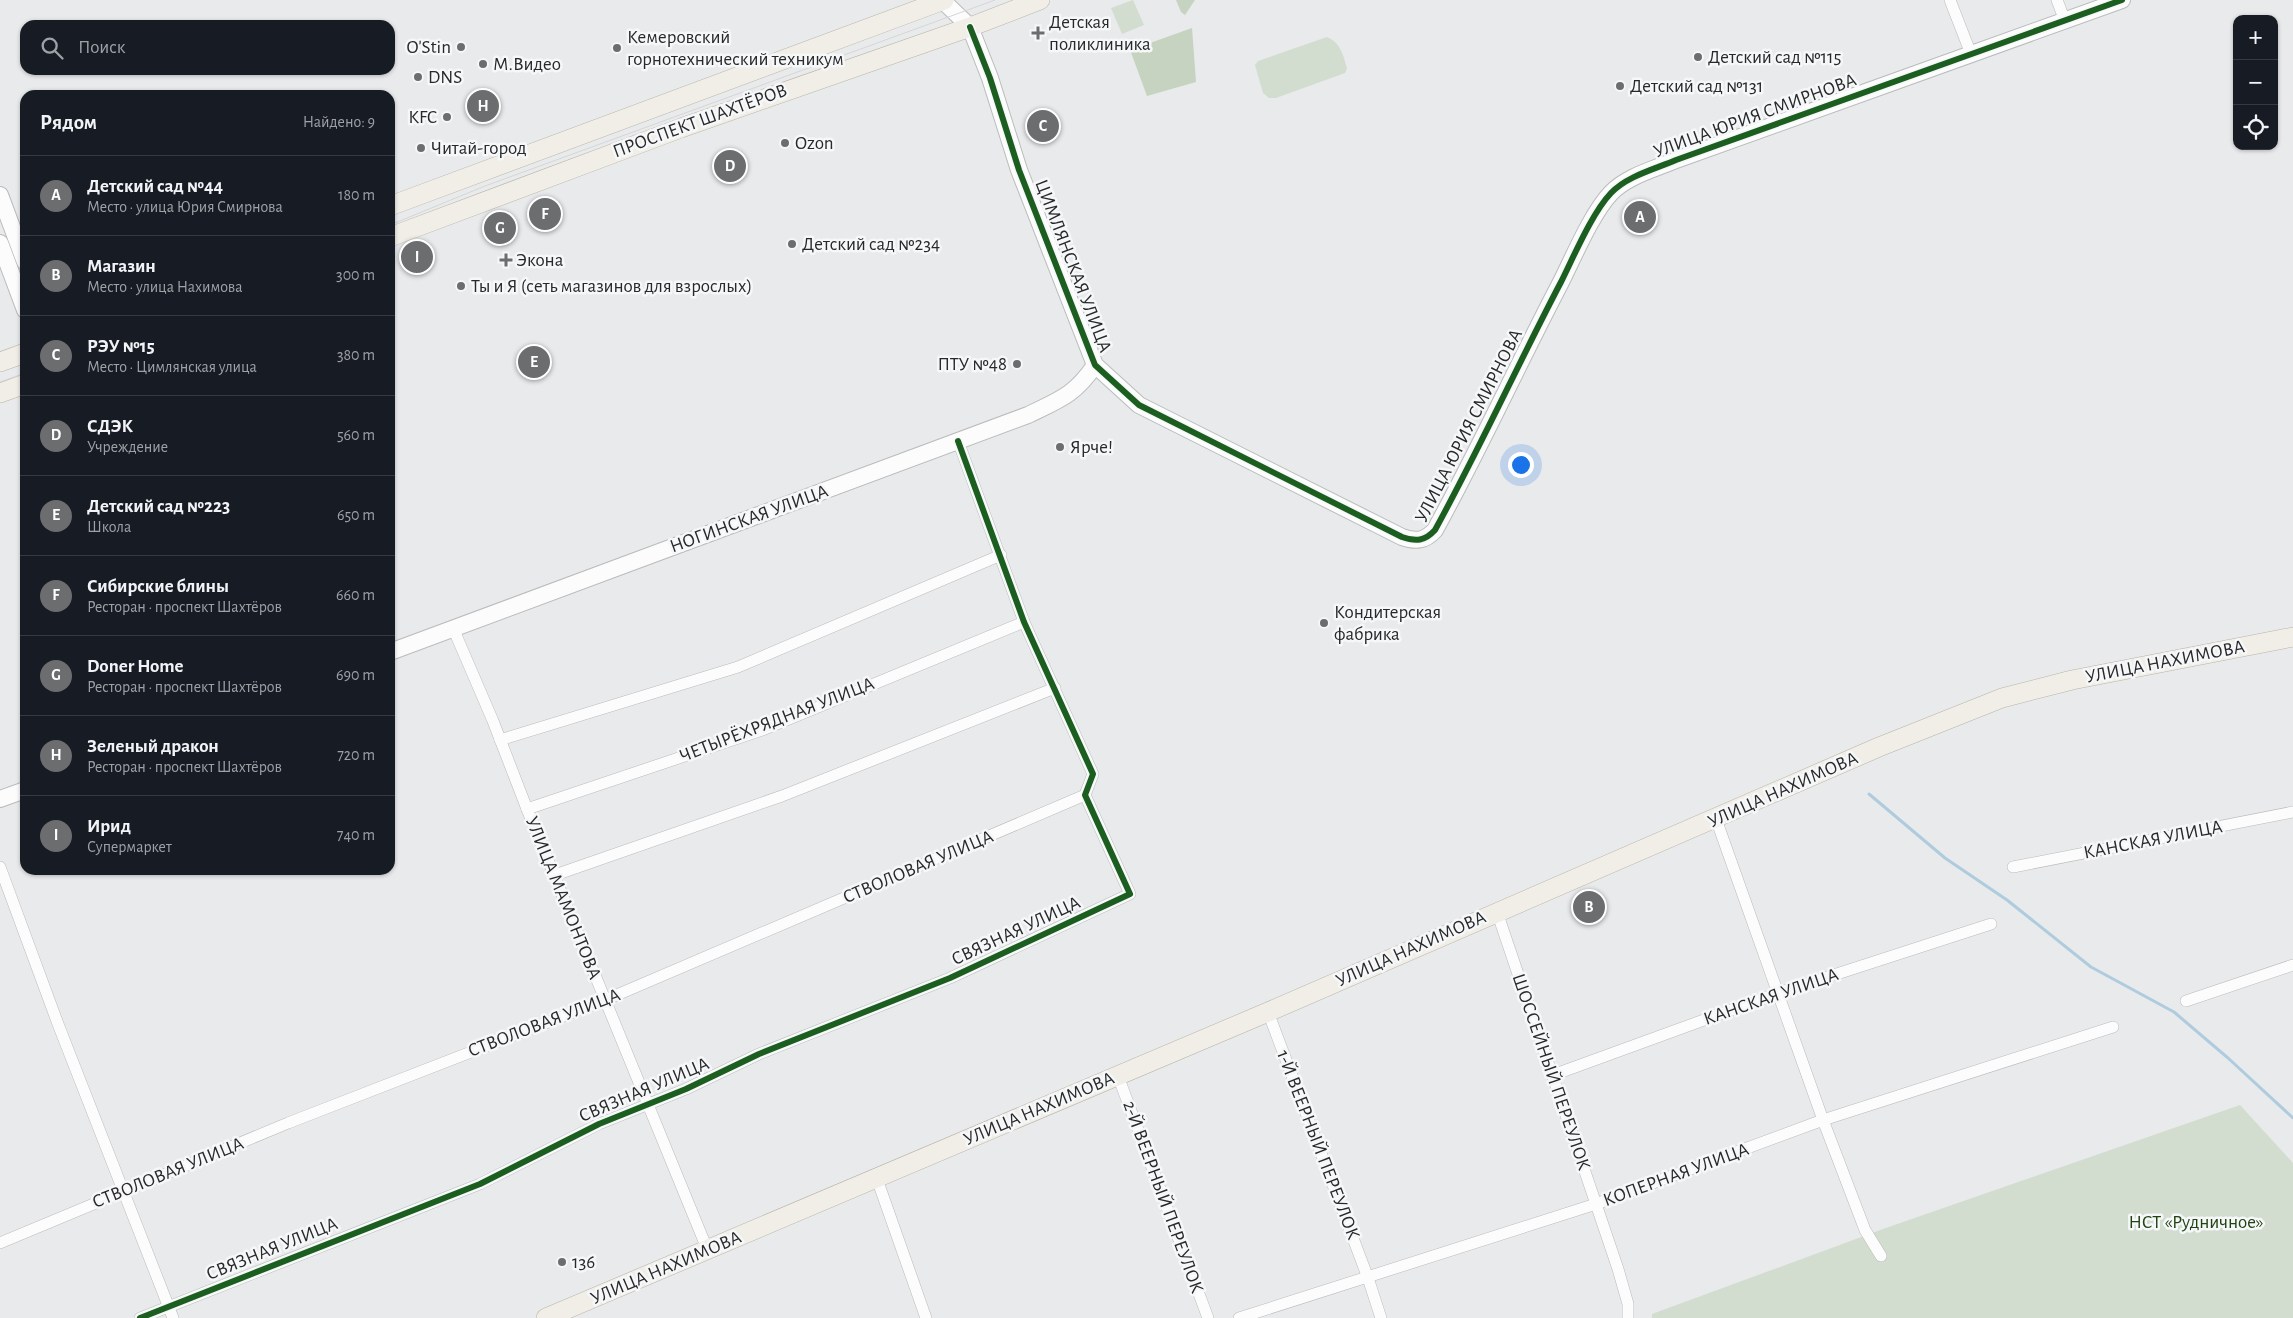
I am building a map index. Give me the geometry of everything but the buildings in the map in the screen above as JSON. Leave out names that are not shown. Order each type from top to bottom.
[{"type":"main road","name":"ПРОСПЕКТ ШАХТЁРОВ","points":[[395,204],[943,0]]},
{"type":"main road","name":"ПРОСПЕКТ ШАХТЁРОВ","points":[[395,235],[681,128],[970,27],[1040,0]]},
{"type":"main road","points":[[0,362],[20,355]]},
{"type":"main road","points":[[0,393],[20,386]]},
{"type":"main road","name":"УЛИЦА НАХИМОВА","points":[[556,1316],[1268,1012],[1879,747],[2002,698],[2072,680],[2293,637]]},
{"type":"street","name":"ЦИМЛЯНСКАЯ УЛИЦА","points":[[943,0],[970,27],[990,78],[1019,170],[1095,365],[1121,391],[1161,417],[1402,537],[1418,540]]},
{"type":"street","points":[[1950,0],[1971,54]]},
{"type":"street","points":[[2057,0],[2065,21]]},
{"type":"street","name":"УЛИЦА ЮРИЯ СМИРНОВА","points":[[1418,540],[1423,540],[1435,530],[1464,477],[1529,343],[1588,230],[1612,192],[1629,180],[1676,160],[2122,0]]},
{"type":"street","points":[[0,195],[20,249]]},
{"type":"street","points":[[0,243],[20,297]]},
{"type":"street","name":"НОГИНСКАЯ УЛИЦА","points":[[395,650],[1028,415],[1079,388],[1095,365]]},
{"type":"street","points":[[958,441],[1024,622],[1092,774],[1085,795]]},
{"type":"street","points":[[500,740],[738,667],[1000,555]]},
{"type":"street","name":"ЧЕТЫРЁХРЯДНАЯ УЛИЦА","points":[[527,809],[765,729],[1024,622]]},
{"type":"street","name":"УЛИЦА МАМОНТОВА","points":[[453,628],[708,1251]]},
{"type":"street","points":[[555,875],[782,796],[1055,688]]},
{"type":"street","points":[[0,799],[20,792]]},
{"type":"street","name":"СВЯЗНАЯ УЛИЦА","points":[[140,1318],[171,1313],[480,1184],[599,1124],[686,1089],[759,1054],[950,978],[1130,894],[1085,795]]},
{"type":"street","name":"СТВОЛОВАЯ УЛИЦА","points":[[0,1244],[122,1190],[442,1062],[605,1000],[1085,795]]},
{"type":"street","name":"КАНСКАЯ УЛИЦА","points":[[2013,867],[2293,812]]},
{"type":"street","points":[[1716,819],[1823,1120],[1865,1230],[1881,1256]]},
{"type":"street","points":[[0,867],[122,1190],[171,1313]]},
{"type":"street","name":"ШОССЕЙНЫЙ ПЕРЕУЛОК","points":[[1497,912],[1623,1287],[1628,1304],[1628,1318]]},
{"type":"street","name":"КАНСКАЯ УЛИЦА","points":[[1553,1075],[1778,993],[1991,924]]},
{"type":"street","points":[[2186,1001],[2293,965]]},
{"type":"street","name":"1-Й ВЕЕРНЫЙ ПЕРЕУЛОК","points":[[1268,1012],[1368,1278],[1381,1318]]},
{"type":"street","name":"КОПЕРНАЯ УЛИЦА","points":[[1239,1318],[1596,1204],[1823,1120],[2112,1027]]},
{"type":"street","name":"2-Й ВЕЕРНЫЙ ПЕРЕУЛОК","points":[[1118,1076],[1208,1318]]},
{"type":"street","points":[[877,1179],[926,1318]]},
{"type":"green space","points":[[1133,0],[1144,25],[1122,34],[1111,8]]},
{"type":"green space","points":[[1176,0],[1195,0],[1185,15],[1181,12]]},
{"type":"green space","points":[[1192,28],[1196,82],[1147,96],[1129,47],[1130,38],[1150,43]]},
{"type":"green space","points":[[1327,37],[1341,50],[1347,68],[1345,73],[1276,98],[1269,98],[1263,93],[1255,65],[1258,61]]},
{"type":"green space","name":"НСТ «Рудничное»","points":[[2240,1105],[2293,1163],[2293,1318],[1652,1318],[1652,1314],[1883,1229]]},
{"type":"waterway","points":[[1869,794],[1945,858],[2007,900],[2091,967],[2174,1012],[2228,1058],[2293,1118]]},
{"type":"tram line","points":[[395,223],[485,186],[995,0]]},
{"type":"tram line","points":[[0,382],[20,375]]},
{"type":"cycle path","points":[[970,27],[990,78],[1019,170],[1095,365],[1139,405],[1402,537],[1420,540],[1435,530],[1468,468],[1584,235],[1604,202],[1618,187],[1633,177],[1676,160],[2122,0]]},
{"type":"cycle path","points":[[140,1318],[480,1184],[599,1124],[686,1089],[759,1054],[950,978],[1130,894],[1085,795],[1093,774],[1024,622],[958,441]]},
{"type":"place","name":"Детская поликлиника","points":[[1038,33]]},
{"type":"place","name":"O'Stin","points":[[461,47]]},
{"type":"place","name":"Кемеровский горнотехнический техникум","points":[[617,48]]},
{"type":"place","name":"Детский сад №115","points":[[1698,57]]},
{"type":"place","name":"М.Видео","points":[[483,64]]},
{"type":"place","name":"DNS","points":[[418,77]]},
{"type":"place","name":"Детский сад №131","points":[[1620,86]]},
{"type":"place","name":"Зеленый дракон","points":[[483,106]]},
{"type":"place","name":"KFC","points":[[447,117]]},
{"type":"place","name":"РЭУ №15","points":[[1043,126]]},
{"type":"place","name":"Ozon","points":[[785,143]]},
{"type":"place","name":"Читай-город","points":[[421,148]]},
{"type":"place","name":"СДЭК","points":[[730,166]]},
{"type":"place","name":"Сибирские блины","points":[[545,214]]},
{"type":"place","name":"Детский сад №44","points":[[1640,217]]},
{"type":"place","name":"Doner Home","points":[[500,228]]},
{"type":"place","name":"Детский сад №234","points":[[792,244]]},
{"type":"place","name":"Ирид","points":[[417,257]]},
{"type":"place","name":"Экона","points":[[506,260]]},
{"type":"place","name":"Ты и Я (сеть магазинов для взрослых)","points":[[461,286]]},
{"type":"place","name":"Детский сад №223","points":[[534,362]]},
{"type":"place","name":"ПТУ №48","points":[[1017,364]]},
{"type":"place","name":"Ярче!","points":[[1060,447]]},
{"type":"place","name":"Кондитерская фабрика","points":[[1324,623]]},
{"type":"place","name":"Магазин","points":[[1589,907]]},
{"type":"place","name":"136","points":[[562,1262]]}]
